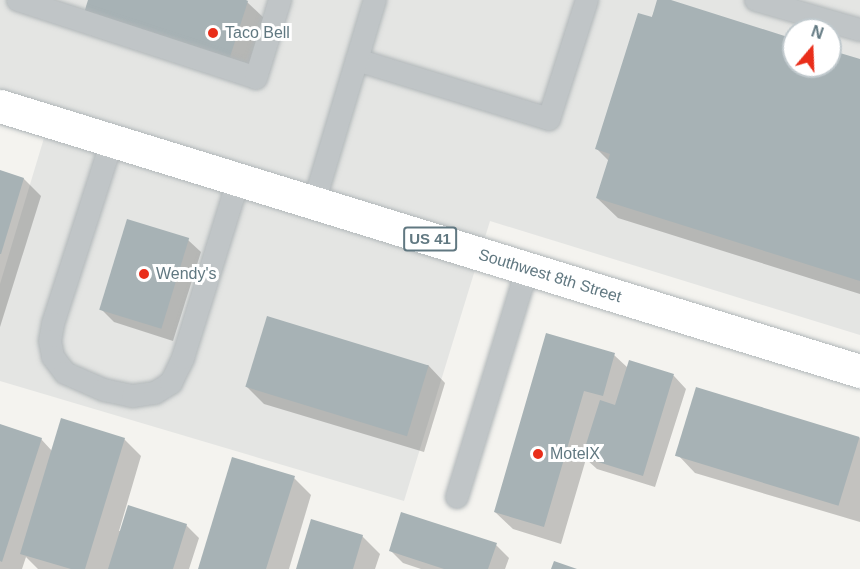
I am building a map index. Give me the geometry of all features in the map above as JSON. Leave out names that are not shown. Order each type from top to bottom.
[{"type":"main road","name":"Southwest 8th Street","points":[[0,106],[860,371]]},
{"type":"lane","points":[[18,0],[256,78],[280,0]]},
{"type":"lane","points":[[314,203],[375,0]]},
{"type":"lane","points":[[357,60],[549,119],[587,0]]},
{"type":"lane","points":[[756,0],[860,30]]},
{"type":"lane","points":[[112,141],[53,324],[50,341],[53,357],[65,373],[104,390],[133,396],[155,393],[171,383],[183,358],[238,181]]},
{"type":"lane","points":[[457,497],[527,269]]},
{"type":"shaded area","points":[[0,0],[860,0],[860,335],[490,221],[404,501],[0,381],[0,284],[44,138],[0,125]]},
{"type":"building","points":[[88,0],[248,1],[229,60],[84,13]]},
{"type":"building","points":[[657,0],[671,0],[782,35],[782,78],[842,78],[842,54],[860,59],[860,281],[596,198],[610,154],[595,149],[638,13],[652,17]]},
{"type":"building","points":[[0,170],[24,178],[1,254],[0,254]]},
{"type":"building","name":"Wendy's","points":[[127,219],[189,238],[161,329],[99,310]]},
{"type":"building","points":[[267,316],[429,365],[407,436],[245,387]]},
{"type":"building","name":"MotelX","points":[[546,333],[615,353],[603,396],[584,391],[544,527],[494,512]]},
{"type":"building","points":[[629,360],[674,374],[643,476],[582,457],[600,400],[615,405]]},
{"type":"building","points":[[696,387],[860,437],[838,506],[675,456]]},
{"type":"building","points":[[61,418],[125,438],[85,569],[71,569],[20,554]]},
{"type":"building","points":[[0,424],[42,438],[2,562],[0,561]]},
{"type":"building","points":[[232,457],[295,476],[266,569],[198,569]]},
{"type":"building","points":[[128,505],[187,524],[173,569],[108,569]]},
{"type":"building","points":[[401,512],[497,543],[488,569],[444,569],[389,551]]},
{"type":"building","points":[[311,519],[363,535],[353,569],[296,569]]},
{"type":"building","points":[[554,561],[577,569],[551,569]]},
{"type":"place","name":"Taco Bell","points":[[213,33]]},
{"type":"place","name":"Wendy's","points":[[144,274]]},
{"type":"place","name":"MotelX","points":[[538,454]]}]
